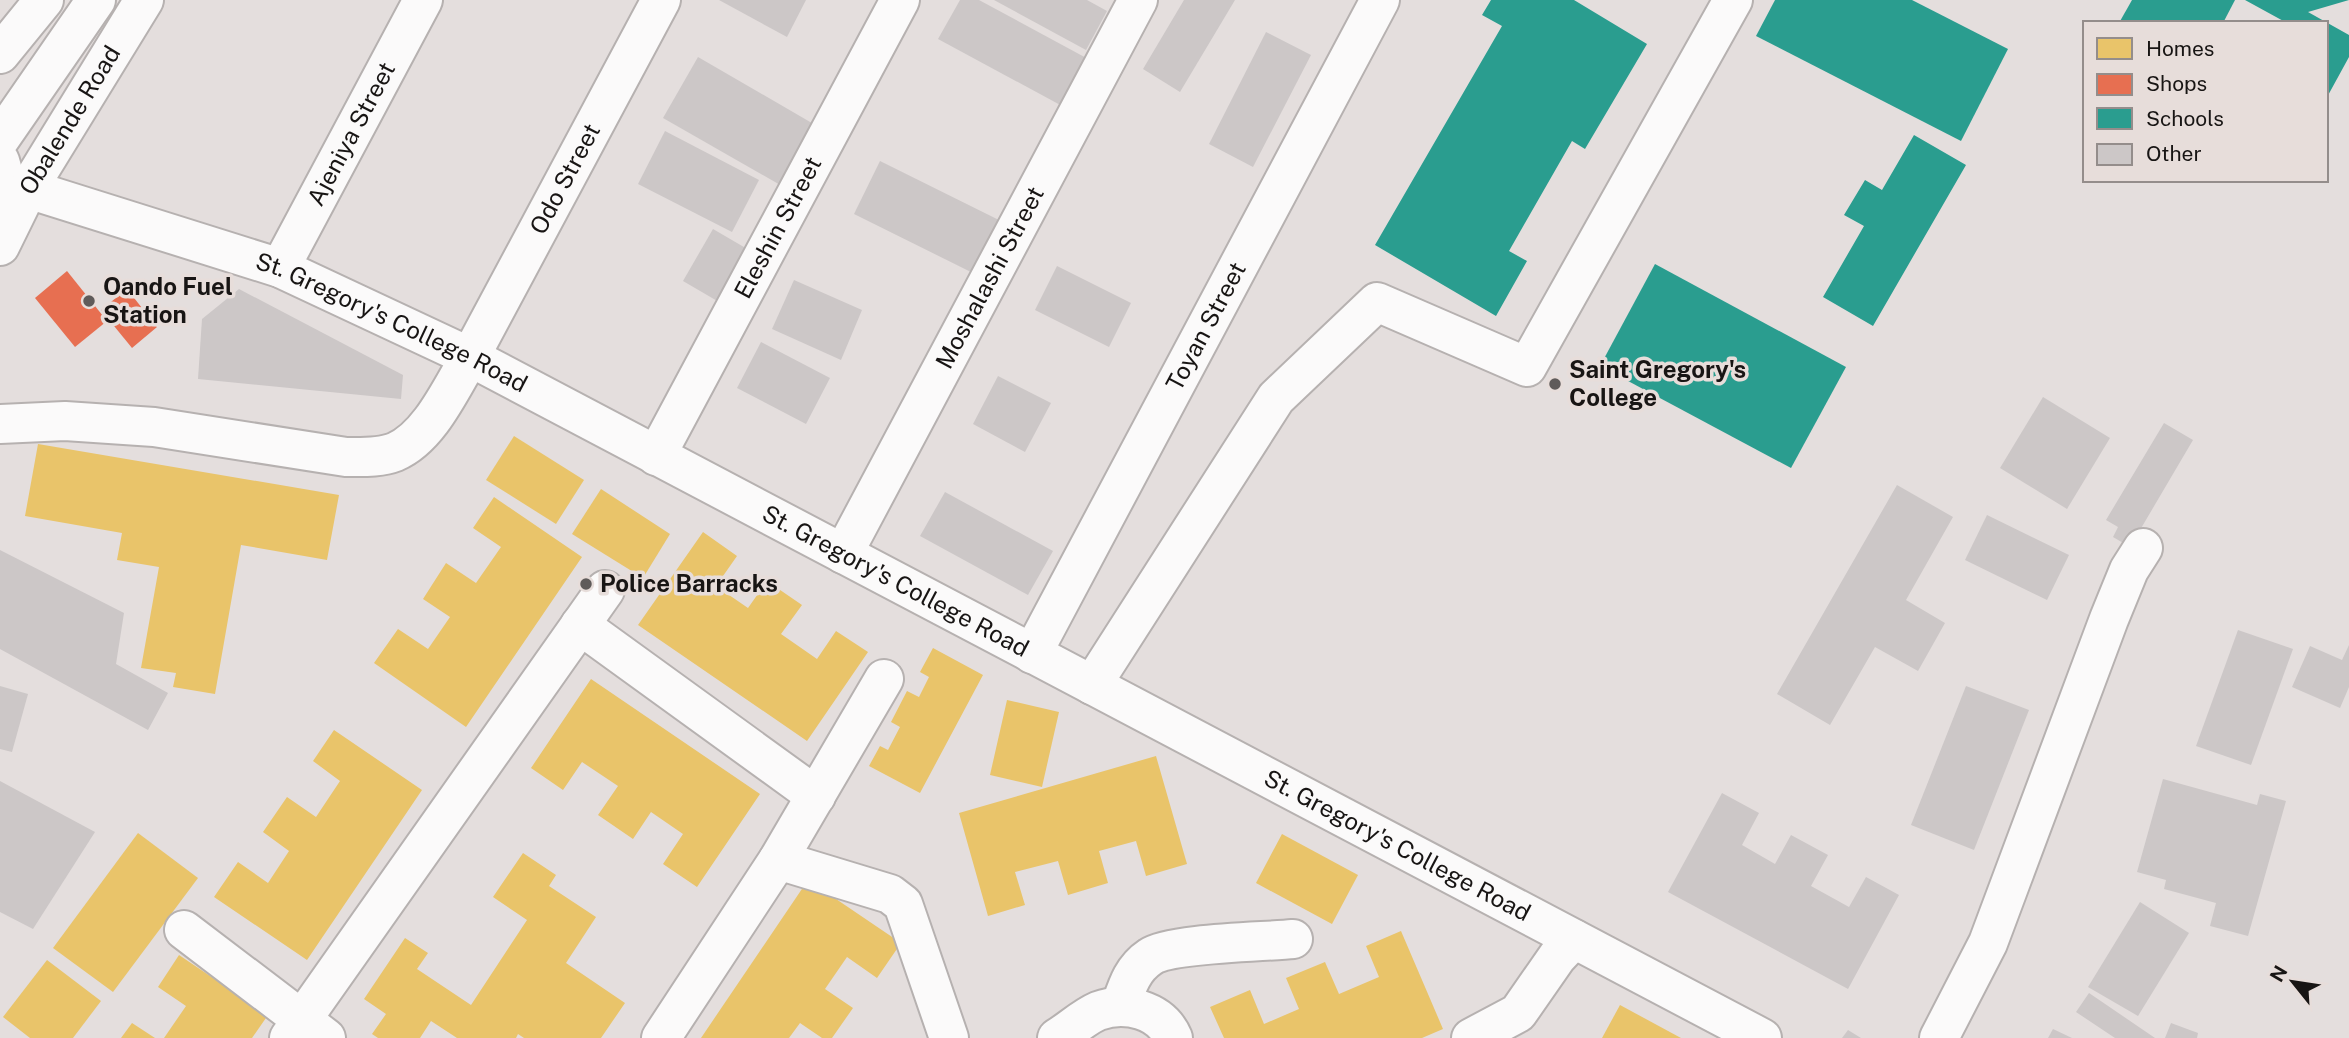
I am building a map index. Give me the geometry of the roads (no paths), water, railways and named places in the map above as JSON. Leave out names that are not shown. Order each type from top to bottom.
[{"type":"street","points":[[0,54],[44,0]]},
{"type":"street","name":"Obalende Road","points":[[0,139],[96,0]]},
{"type":"street","name":"Obalende Road","points":[[0,246],[11,177],[144,0]]},
{"type":"street","name":"Ajeniya Street","points":[[280,268],[423,0]]},
{"type":"street","name":"Odo Street","points":[[0,424],[65,421],[154,427],[324,454],[374,457],[396,452],[416,438],[435,414],[470,357],[661,0]]},
{"type":"street","name":"Eleshin Street","points":[[656,456],[900,0]]},
{"type":"street","name":"Moshalashi Street","points":[[843,554],[1138,0]]},
{"type":"street","name":"Toyan Street","points":[[1032,654],[1380,0]]},
{"type":"street","points":[[1092,685],[1276,398],[1377,302],[1527,367],[1733,0]]},
{"type":"street","points":[[0,227],[11,177]]},
{"type":"street","name":"St. Gregory's College Road","points":[[11,177],[280,268],[470,357],[1762,1038]]},
{"type":"street","points":[[1938,1038],[1988,943],[2136,559]]},
{"type":"street","points":[[184,930],[305,1032],[376,919],[606,590]]},
{"type":"street","points":[[580,625],[816,796]]},
{"type":"street","points":[[660,1038],[778,860],[884,679]]},
{"type":"street","points":[[778,860],[890,894],[903,904],[949,1038]]},
{"type":"street","points":[[1120,1007],[1131,976],[1151,956],[1173,950],[1293,939]]},
{"type":"street","points":[[1471,1038],[1518,1013],[1557,957],[1574,940]]},
{"type":"street","points":[[1057,1038],[1097,1012],[1120,1007],[1151,1012],[1173,1038]]},
{"type":"place","name":"Oando Fuel Station","points":[[89,301]]},
{"type":"place","name":"Saint Gregory's College","points":[[1555,384]]},
{"type":"place","name":"Police Barracks","points":[[586,584]]}]
